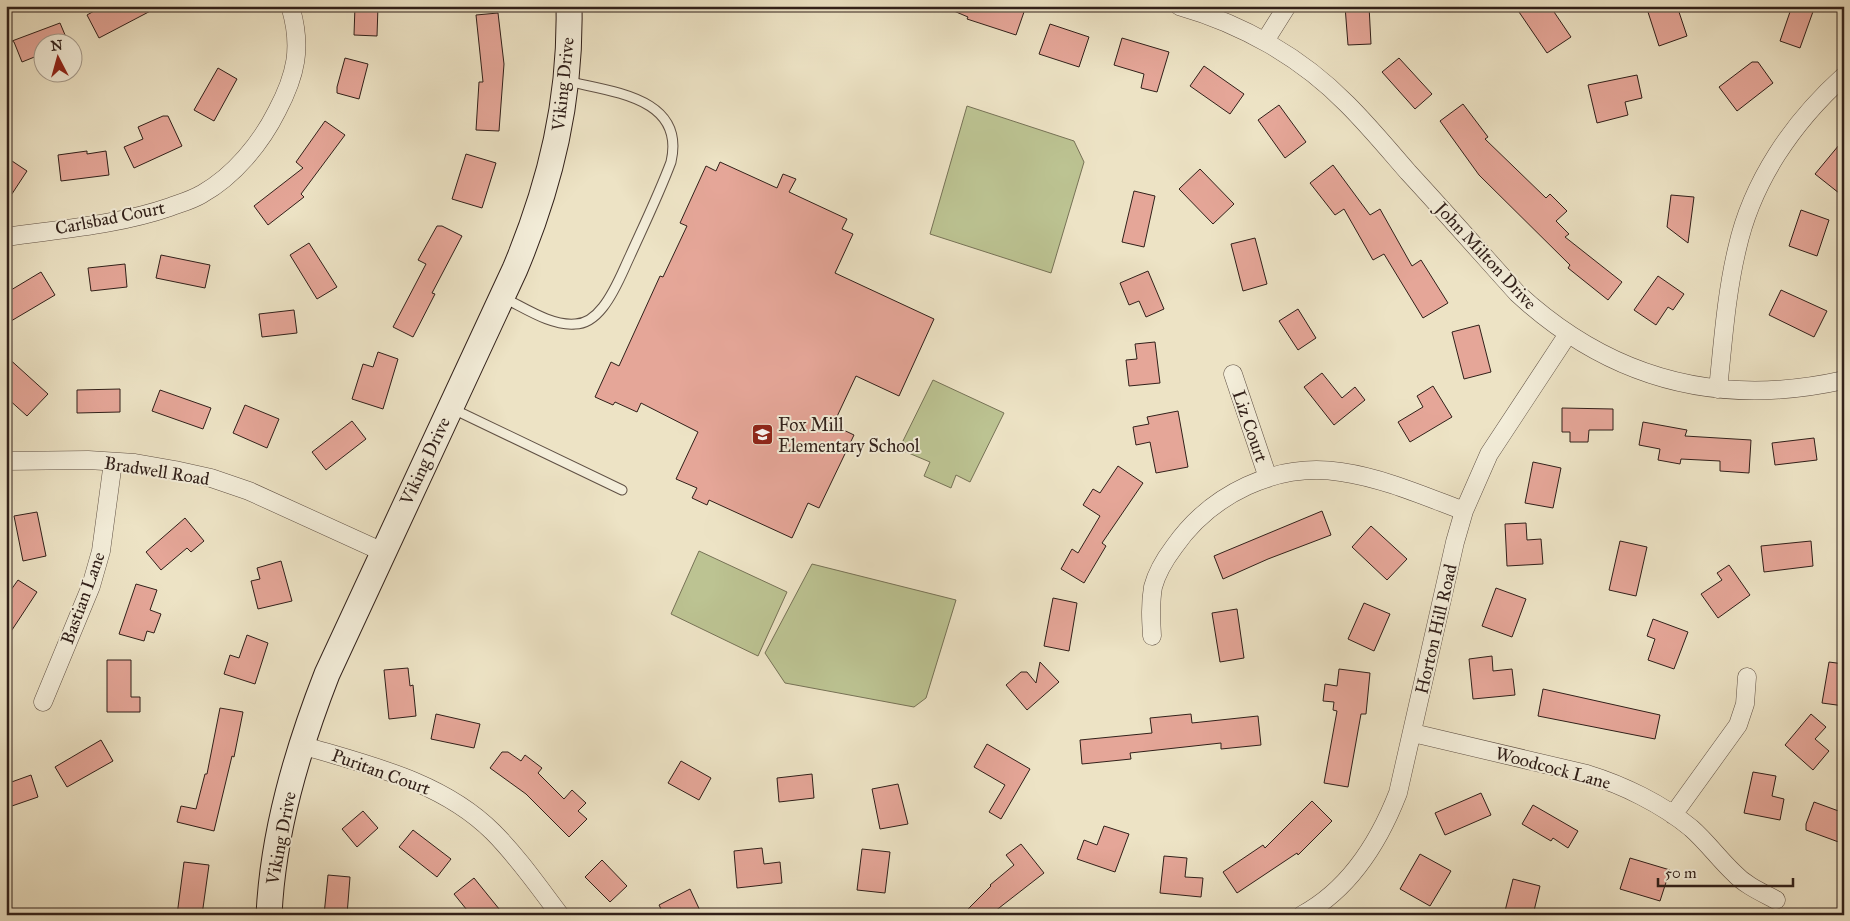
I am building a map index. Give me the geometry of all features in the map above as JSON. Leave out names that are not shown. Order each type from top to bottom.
[{"type":"street","name":"Viking Drive","points":[[269,915],[278,841],[301,745],[327,674],[533,226],[552,164],[562,112],[570,39],[569,6]]},
{"type":"street","name":"John Milton Drive","points":[[1179,6],[1232,25],[1265,41],[1294,58],[1314,74],[1347,104],[1517,293],[1536,311],[1568,334],[1606,356],[1641,371],[1669,380],[1742,392],[1781,390],[1844,380]]},
{"type":"street","points":[[1265,41],[1287,6]]},
{"type":"street","name":"Carlsbad Court","points":[[6,237],[150,214],[202,194],[228,174],[251,150],[271,123],[285,96],[296,67],[298,45],[295,23],[290,9]]},
{"type":"street","points":[[1718,389],[1730,282],[1737,248],[1751,205],[1776,155],[1789,135],[1820,98],[1844,76]]},
{"type":"street","name":"Horton Hill Road","points":[[1302,915],[1333,893],[1355,871],[1373,847],[1388,821],[1398,793],[1455,542],[1464,511],[1489,454],[1568,334]]},
{"type":"street","name":"Liz Court","points":[[1233,374],[1268,478]]},
{"type":"street","name":"Bradwell Road","points":[[6,461],[88,460],[135,463],[211,478],[249,491],[383,552]]},
{"type":"street","name":"Bastian Lane","points":[[43,702],[91,586],[102,551],[113,462]]},
{"type":"street","points":[[1152,636],[1150,613],[1154,587],[1166,557],[1183,534],[1200,516],[1223,498],[1248,485],[1292,473],[1321,470],[1340,471],[1409,491],[1464,511]]},
{"type":"street","points":[[1673,815],[1738,726],[1746,704],[1747,676]]},
{"type":"street","name":"Woodcock Lane","points":[[1412,732],[1605,779],[1673,815],[1702,838],[1735,874],[1754,888],[1776,900]]},
{"type":"street","name":"Puritan Court","points":[[301,745],[407,778],[439,793],[467,810],[492,830],[515,855],[560,915]]},
{"type":"lane","points":[[502,297],[544,317],[565,324],[586,322],[595,316],[603,308],[613,292],[671,162],[671,133],[666,121],[646,102],[630,96],[566,81]]},
{"type":"lane","points":[[450,408],[622,490]]},
{"type":"green space","points":[[967,106],[1074,141],[1084,162],[1051,273],[930,234]]},
{"type":"green space","points":[[933,380],[1004,413],[970,482],[956,475],[951,488],[924,476],[930,462],[899,449]]},
{"type":"green space","points":[[699,551],[787,592],[758,656],[671,614]]},
{"type":"green space","points":[[812,564],[956,600],[926,698],[914,707],[785,683],[765,653]]},
{"type":"building","points":[[103,6],[160,6],[99,38],[87,15]]},
{"type":"building","points":[[355,6],[378,6],[377,36],[354,35]]},
{"type":"building","points":[[942,6],[1005,6],[1024,12],[1016,35],[967,19],[968,17]]},
{"type":"building","points":[[1345,6],[1369,6],[1371,44],[1348,45]]},
{"type":"building","points":[[1527,6],[1550,6],[1571,37],[1547,53],[1519,12]]},
{"type":"building","points":[[1654,6],[1677,6],[1687,36],[1659,46],[1647,9]]},
{"type":"building","points":[[1792,6],[1815,6],[1800,48],[1780,41]]},
{"type":"building","points":[[498,13],[504,64],[499,131],[476,130],[479,82],[483,82],[476,15]]},
{"type":"building","points":[[60,23],[64,32],[36,32]]},
{"type":"building","points":[[1050,24],[1089,37],[1079,67],[1039,54]]},
{"type":"building","points":[[32,34],[32,58],[22,62],[12,41]]},
{"type":"building","points":[[1122,38],[1169,52],[1157,92],[1141,88],[1144,74],[1114,65]]},
{"type":"building","points":[[345,58],[368,64],[359,99],[337,93]]},
{"type":"building","points":[[1399,58],[1432,94],[1415,109],[1382,72]]},
{"type":"building","points":[[1752,62],[1758,62],[1773,83],[1737,111],[1719,87]]},
{"type":"building","points":[[1204,66],[1244,94],[1230,114],[1190,86]]},
{"type":"building","points":[[218,68],[237,79],[214,121],[194,110]]},
{"type":"building","points":[[1637,75],[1642,98],[1625,102],[1628,115],[1597,123],[1588,85]]},
{"type":"building","points":[[1463,104],[1488,137],[1485,139],[1546,198],[1550,194],[1567,211],[1556,221],[1569,234],[1565,237],[1622,282],[1608,300],[1568,268],[1570,265],[1479,175],[1440,121]]},
{"type":"building","points":[[1279,105],[1306,142],[1285,158],[1258,120]]},
{"type":"building","points":[[163,116],[168,116],[182,146],[134,168],[124,147],[143,139],[138,127]]},
{"type":"building","points":[[325,121],[345,135],[301,194],[304,197],[268,225],[254,206],[303,168],[296,162]]},
{"type":"building","points":[[1844,139],[1844,197],[1815,174]]},
{"type":"building","points":[[87,151],[87,154],[106,151],[109,175],[61,181],[58,155]]},
{"type":"building","points":[[466,154],[496,163],[482,208],[452,199]]},
{"type":"building","points":[[6,157],[27,171],[6,203]]},
{"type":"building","points":[[720,162],[777,188],[783,174],[796,179],[789,192],[847,219],[842,229],[853,234],[835,273],[934,319],[899,396],[856,376],[833,425],[854,435],[819,508],[808,503],[792,538],[709,500],[707,505],[692,498],[697,488],[676,479],[698,432],[641,403],[637,412],[615,402],[613,405],[595,397],[611,362],[619,366],[660,276],[663,277],[687,226],[680,223],[706,166],[716,171]]},
{"type":"building","points":[[1333,165],[1370,215],[1380,209],[1412,266],[1421,260],[1448,303],[1423,318],[1384,254],[1373,260],[1344,209],[1335,215],[1310,183]]},
{"type":"building","points":[[1200,169],[1234,204],[1213,224],[1179,189]]},
{"type":"building","points":[[1134,191],[1155,196],[1144,247],[1122,242]]},
{"type":"building","points":[[1671,195],[1694,197],[1688,243],[1667,227]]},
{"type":"building","points":[[1801,210],[1829,220],[1817,256],[1789,246]]},
{"type":"building","points":[[437,226],[442,226],[462,236],[432,293],[435,294],[413,337],[393,327],[426,264],[418,260]]},
{"type":"building","points":[[1255,238],[1267,284],[1243,291],[1231,244]]},
{"type":"building","points":[[309,243],[337,287],[317,299],[290,255]]},
{"type":"building","points":[[161,255],[210,265],[205,288],[156,278]]},
{"type":"building","points":[[125,264],[127,287],[91,291],[88,268]]},
{"type":"building","points":[[1148,271],[1164,309],[1146,317],[1139,301],[1129,305],[1120,283]]},
{"type":"building","points":[[41,272],[55,295],[6,324],[6,293]]},
{"type":"building","points":[[1658,276],[1684,294],[1673,310],[1668,307],[1656,325],[1634,310]]},
{"type":"building","points":[[1781,290],[1827,311],[1814,337],[1769,315]]},
{"type":"building","points":[[1298,309],[1316,338],[1298,350],[1279,321]]},
{"type":"building","points":[[294,310],[297,333],[262,337],[259,314]]},
{"type":"building","points":[[1479,325],[1491,372],[1464,379],[1452,332]]},
{"type":"building","points":[[1155,342],[1160,383],[1129,386],[1126,360],[1137,359],[1135,344]]},
{"type":"building","points":[[378,352],[398,359],[383,409],[352,399],[363,364],[373,367]]},
{"type":"building","points":[[6,356],[48,394],[27,416],[6,397]]},
{"type":"building","points":[[1322,373],[1342,398],[1355,387],[1365,400],[1334,425],[1304,387]]},
{"type":"building","points":[[1433,386],[1452,417],[1410,442],[1398,422],[1423,407],[1417,396]]},
{"type":"building","points":[[120,389],[120,412],[77,413],[77,390]]},
{"type":"building","points":[[160,390],[211,408],[203,429],[152,411]]},
{"type":"building","points":[[245,405],[279,419],[267,448],[233,433]]},
{"type":"building","points":[[1562,408],[1613,409],[1613,430],[1589,430],[1588,442],[1570,442],[1570,432],[1562,432]]},
{"type":"building","points":[[1178,411],[1188,467],[1156,473],[1150,442],[1136,445],[1133,427],[1149,424],[1147,417]]},
{"type":"building","points":[[352,421],[366,439],[326,470],[312,452]]},
{"type":"building","points":[[1643,422],[1687,430],[1685,436],[1751,440],[1749,473],[1720,471],[1720,461],[1681,459],[1680,464],[1658,460],[1660,449],[1639,445]]},
{"type":"building","points":[[1814,438],[1817,460],[1775,465],[1772,443]]},
{"type":"building","points":[[1533,462],[1561,468],[1553,508],[1525,503]]},
{"type":"building","points":[[1118,466],[1143,483],[1102,543],[1106,546],[1084,583],[1061,569],[1072,549],[1078,553],[1100,516],[1083,505],[1093,489],[1100,493]]},
{"type":"building","points":[[1322,511],[1331,535],[1268,559],[1223,579],[1214,556]]},
{"type":"building","points":[[37,512],[46,556],[23,561],[14,516]]},
{"type":"building","points":[[185,518],[204,541],[191,552],[187,548],[161,570],[146,552]]},
{"type":"building","points":[[1526,523],[1527,540],[1541,539],[1543,564],[1507,566],[1505,524]]},
{"type":"building","points":[[1371,526],[1407,559],[1387,580],[1352,547]]},
{"type":"building","points":[[1620,541],[1647,547],[1636,596],[1609,590]]},
{"type":"building","points":[[1811,541],[1813,566],[1764,572],[1761,546]]},
{"type":"building","points":[[281,561],[292,601],[258,609],[251,581],[260,579],[257,568]]},
{"type":"building","points":[[1729,565],[1750,595],[1718,618],[1701,594],[1722,580],[1717,573]]},
{"type":"building","points":[[18,580],[37,592],[6,639],[6,597]]},
{"type":"building","points":[[136,584],[157,590],[150,610],[161,614],[154,633],[147,631],[144,641],[119,634]]},
{"type":"building","points":[[1496,588],[1526,599],[1512,637],[1482,626]]},
{"type":"building","points":[[1053,598],[1077,603],[1069,651],[1044,646]]},
{"type":"building","points":[[1364,603],[1390,614],[1374,651],[1348,639]]},
{"type":"building","points":[[1237,609],[1244,658],[1220,662],[1212,613]]},
{"type":"building","points":[[1653,619],[1688,632],[1674,669],[1648,660],[1655,639],[1647,636]]},
{"type":"building","points":[[247,635],[268,643],[255,684],[224,674],[230,655],[239,658]]},
{"type":"building","points":[[1492,656],[1493,671],[1512,669],[1515,695],[1473,699],[1469,659]]},
{"type":"building","points":[[107,660],[131,660],[131,697],[140,697],[140,712],[107,712]]},
{"type":"building","points":[[1040,662],[1059,682],[1027,710],[1006,685],[1021,672],[1027,672],[1036,683]]},
{"type":"building","points":[[1829,662],[1844,664],[1844,706],[1822,703]]},
{"type":"building","points":[[408,668],[410,686],[413,685],[416,716],[389,719],[384,670]]},
{"type":"building","points":[[1339,669],[1370,673],[1366,714],[1361,714],[1348,787],[1324,783],[1337,711],[1333,710],[1334,702],[1323,701],[1325,684],[1337,686]]},
{"type":"building","points":[[1543,689],[1660,715],[1655,739],[1538,716]]},
{"type":"building","points":[[220,708],[243,712],[234,757],[232,756],[214,831],[177,822],[181,806],[196,809],[205,774],[207,774]]},
{"type":"building","points":[[436,714],[480,724],[474,748],[431,739]]},
{"type":"building","points":[[1191,714],[1192,723],[1258,716],[1261,745],[1221,749],[1221,743],[1130,753],[1131,759],[1082,764],[1080,740],[1152,733],[1150,718]]},
{"type":"building","points":[[1811,714],[1826,727],[1815,739],[1829,751],[1813,770],[1785,745]]},
{"type":"building","points":[[101,740],[113,761],[67,787],[55,767]]},
{"type":"building","points":[[987,744],[1030,769],[1001,819],[989,812],[1005,785],[974,767]]},
{"type":"building","points":[[502,752],[508,752],[521,761],[525,755],[542,768],[538,773],[564,799],[572,790],[586,803],[578,811],[587,819],[569,837],[526,794],[490,768]]},
{"type":"building","points":[[681,761],[711,778],[699,800],[668,783]]},
{"type":"building","points":[[1753,772],[1776,776],[1772,796],[1784,799],[1780,820],[1744,813]]},
{"type":"building","points":[[812,774],[814,798],[779,802],[777,778]]},
{"type":"building","points":[[31,775],[38,797],[6,808],[6,784]]},
{"type":"building","points":[[898,784],[908,824],[880,829],[872,789]]},
{"type":"building","points":[[1481,793],[1491,815],[1445,835],[1435,813]]},
{"type":"building","points":[[1312,801],[1332,821],[1298,855],[1297,853],[1237,893],[1223,872],[1263,845],[1265,848]]},
{"type":"building","points":[[1814,802],[1844,813],[1844,844],[1806,830],[1806,824]]},
{"type":"building","points":[[1533,805],[1578,831],[1568,848],[1553,838],[1551,841],[1522,824]]},
{"type":"building","points":[[363,811],[378,828],[357,847],[342,829]]},
{"type":"building","points":[[1104,826],[1129,834],[1115,872],[1077,859],[1084,840],[1097,845]]},
{"type":"building","points":[[413,830],[451,859],[437,877],[399,847]]},
{"type":"building","points":[[1021,844],[1044,873],[990,915],[962,915],[990,885],[1014,865],[1006,855]]},
{"type":"building","points":[[762,848],[764,864],[780,862],[782,883],[737,888],[734,851]]},
{"type":"building","points":[[862,849],[890,852],[885,893],[857,890]]},
{"type":"building","points":[[1420,854],[1451,871],[1430,906],[1400,889]]},
{"type":"building","points":[[1164,856],[1187,858],[1185,877],[1203,878],[1201,897],[1160,893]]},
{"type":"building","points":[[1630,858],[1670,870],[1660,901],[1620,889]]},
{"type":"building","points":[[602,860],[627,886],[610,902],[585,877]]},
{"type":"building","points":[[184,862],[209,865],[202,915],[177,915]]},
{"type":"building","points":[[328,875],[350,877],[347,915],[324,915]]},
{"type":"building","points":[[474,878],[504,915],[471,915],[454,894]]},
{"type":"building","points":[[1513,879],[1540,886],[1533,915],[1504,915]]},
{"type":"building","points":[[690,889],[702,915],[664,915],[659,905]]},
{"type":"place","name":"Fox Mill Elementary School","points":[[762,435]]}]
